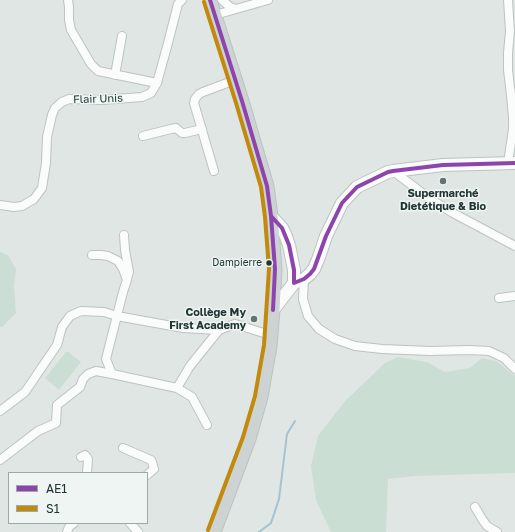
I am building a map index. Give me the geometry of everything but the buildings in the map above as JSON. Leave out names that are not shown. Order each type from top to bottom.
[{"type":"main road","points":[[210,0],[267,186],[275,269],[270,346],[261,397],[249,440],[214,532]]},
{"type":"street","points":[[68,0],[71,30],[91,64],[98,71],[157,83]]},
{"type":"street","name":"Flair Unis","points":[[0,205],[14,207],[22,206],[34,199],[42,188],[46,163],[47,137],[55,108],[62,102],[70,99],[102,100],[142,97],[151,93],[157,83],[178,4],[182,0]]},
{"type":"street","points":[[222,0],[230,7],[236,9]]},
{"type":"street","points":[[215,15],[268,0]]},
{"type":"street","points":[[273,310],[299,281],[310,274],[314,269],[326,236],[342,203],[358,187],[393,171],[443,165],[511,163],[513,118],[508,70],[508,42],[510,31],[508,0]]},
{"type":"street","points":[[114,75],[122,36]]},
{"type":"street","points":[[214,171],[194,103],[196,96],[203,92],[235,80]]},
{"type":"street","points":[[143,136],[176,128],[182,133],[202,129]]},
{"type":"street","points":[[393,171],[429,198],[453,213],[515,246]]},
{"type":"street","points":[[271,216],[282,228],[285,234],[308,316],[319,329],[335,339],[355,346],[430,351],[489,351],[504,358],[515,369]]},
{"type":"street","points":[[112,374],[106,359],[129,272],[124,235]]},
{"type":"street","points":[[92,255],[108,256],[118,261],[127,280]]},
{"type":"street","points":[[499,298],[515,296]]},
{"type":"street","points":[[0,411],[25,392],[57,345],[62,327],[70,316],[81,311],[104,312],[117,316],[183,328],[219,330],[235,324],[270,335]]},
{"type":"street","points":[[176,388],[190,366],[219,330]]},
{"type":"street","points":[[0,460],[38,431],[56,423],[57,405],[80,387],[88,374],[96,371],[176,388],[192,397],[207,425]]},
{"type":"street","points":[[123,448],[151,460],[154,469],[148,474]]},
{"type":"street","points":[[81,457],[86,456],[88,459],[87,472]]},
{"type":"street","points":[[475,507],[487,526],[496,532]]},
{"type":"street","points":[[67,532],[69,527],[73,524]]},
{"type":"street","points":[[131,524],[138,532]]},
{"type":"green space","points":[[0,252],[8,255],[16,269],[14,286],[16,313],[2,327],[0,327]]},
{"type":"green space","points":[[67,351],[81,362],[59,390],[45,378]]},
{"type":"green space","points":[[398,357],[427,362],[445,372],[470,368],[482,358],[496,361],[515,376],[515,473],[415,476],[388,479],[386,532],[331,532],[316,500],[311,466],[318,436],[346,400],[385,363]]},
{"type":"waterway","points":[[259,532],[271,523],[279,499],[287,434],[295,421]]},
{"type":"transit line","name":"AE1","points":[[210,0],[267,186],[275,269],[273,310]]},
{"type":"transit line","name":"S1","points":[[204,2],[261,187],[269,269],[264,345],[255,396],[243,437],[208,530]]},
{"type":"transit line","name":"AE1","points":[[271,216],[282,228],[289,245],[294,270],[294,283],[304,279],[314,269],[326,236],[342,203],[357,187],[393,171],[443,165],[515,163]]},
{"type":"place","name":"Supermarché Dietétique & Bio","points":[[443,181]]},
{"type":"place","name":"Dampierre","points":[[269,263]]},
{"type":"place","name":"Collège My First Academy","points":[[254,319]]}]
